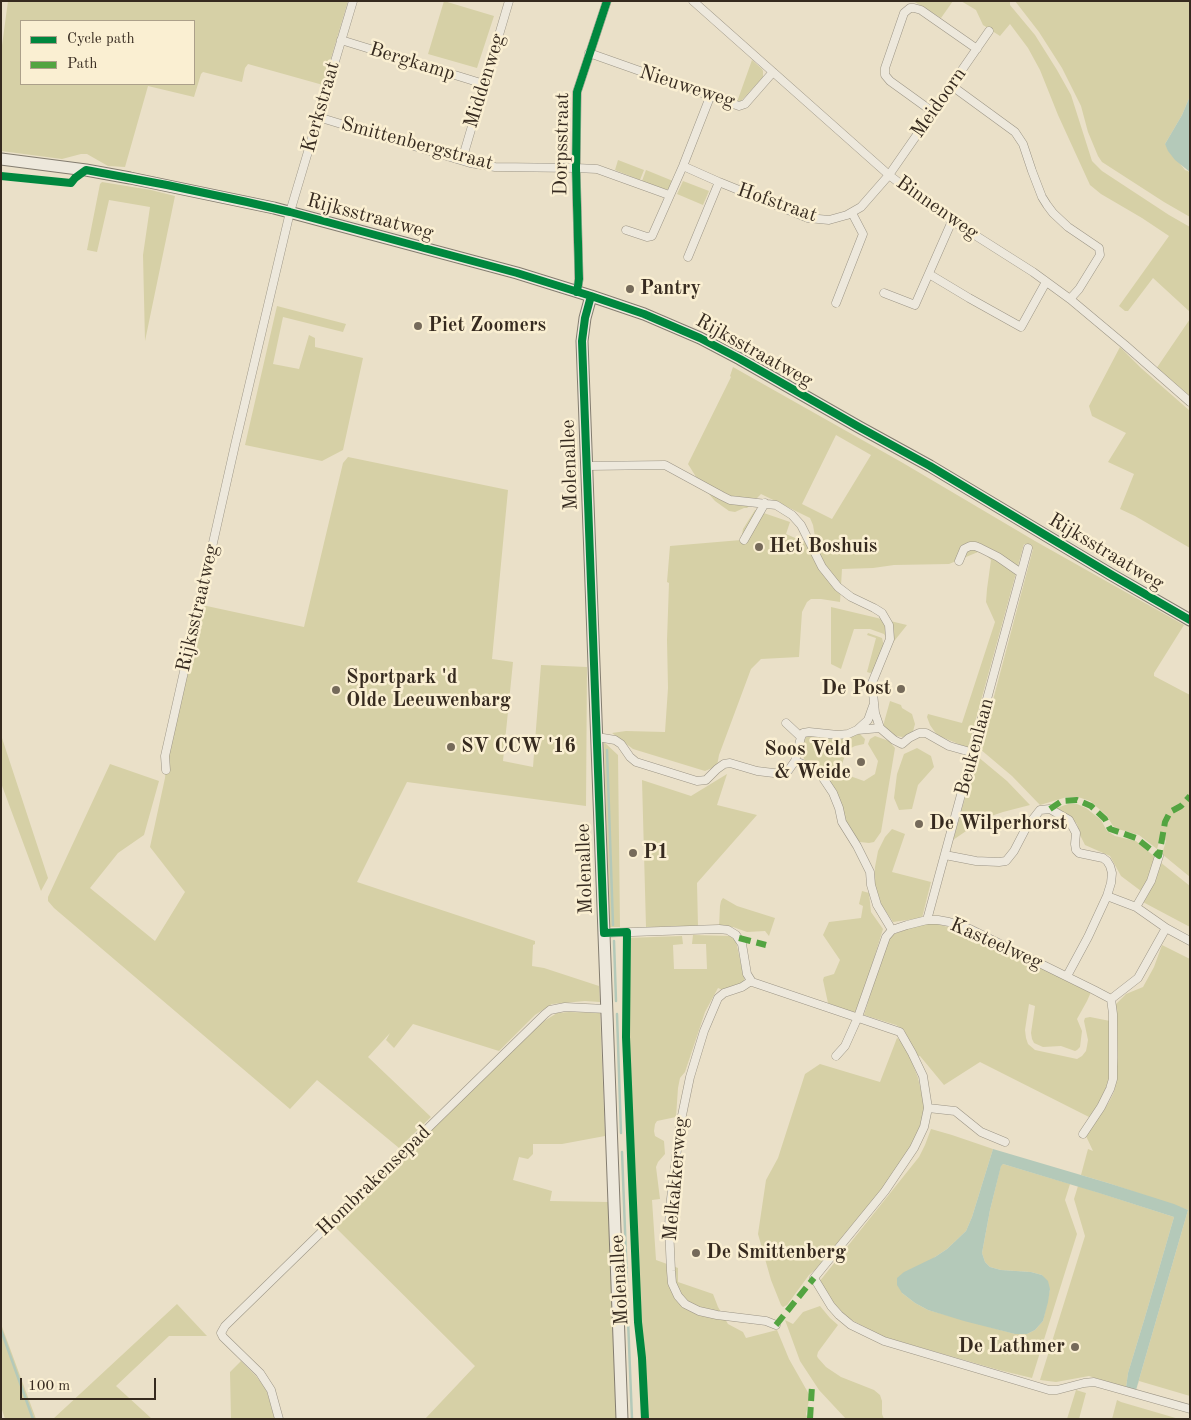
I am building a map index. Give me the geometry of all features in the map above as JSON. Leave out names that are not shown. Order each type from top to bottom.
[{"type":"main road","name":"Rijksstraatweg","points":[[1,158],[86,170],[167,185],[290,212],[499,268],[591,296],[652,318],[720,348],[930,466],[1190,620]]},
{"type":"main road","name":"Molenallee","points":[[591,296],[585,318],[582,341],[622,1419]]},
{"type":"street","name":"Kerkstraat","points":[[290,212],[353,1]]},
{"type":"street","name":"Middenweg","points":[[462,160],[509,1]]},
{"type":"street","name":"Dorpsstraat","points":[[577,292],[579,275],[576,168],[577,92],[607,1]]},
{"type":"street","name":"Binnenweg","points":[[693,1],[889,175],[929,206],[1070,299],[1190,402]]},
{"type":"street","points":[[933,112],[890,81],[885,75],[885,68],[904,13],[910,8],[921,10],[977,49]]},
{"type":"street","name":"Meidoorn","points":[[889,175],[989,31]]},
{"type":"street","name":"Bergkamp","points":[[341,40],[484,84]]},
{"type":"street","name":"Nieuweweg","points":[[589,53],[710,97],[742,106],[773,72]]},
{"type":"street","points":[[952,86],[1015,132],[1023,144],[1047,205],[1068,227],[1100,248],[1100,255],[1079,289],[1070,299]]},
{"type":"street","points":[[626,230],[646,237],[652,236],[683,166],[710,97]]},
{"type":"street","name":"Smittenbergstraat","points":[[318,117],[462,160],[495,167],[603,170],[669,195]]},
{"type":"street","name":"Hofstraat","points":[[683,166],[808,218],[829,220],[852,213],[869,199],[889,175]]},
{"type":"street","points":[[688,257],[718,182]]},
{"type":"street","name":"Rijksstraatweg","points":[[166,770],[165,756],[290,212]]},
{"type":"street","points":[[836,303],[863,234],[852,213]]},
{"type":"street","points":[[884,293],[915,305],[952,221]]},
{"type":"street","points":[[929,274],[976,303],[1021,327],[1046,282]]},
{"type":"street","points":[[587,466],[664,465],[730,500],[765,503],[780,507],[797,520],[822,567],[838,586],[851,597],[874,608],[885,618],[890,630],[890,639],[872,683],[874,705],[880,728],[902,744],[914,735],[926,733],[949,746],[974,752]]},
{"type":"street","points":[[744,540],[765,503]]},
{"type":"street","points":[[959,561],[964,549],[975,546],[998,557],[1021,573]]},
{"type":"street","name":"Beukenlaan","points":[[927,920],[1028,548]]},
{"type":"street","points":[[864,679],[872,683]]},
{"type":"street","points":[[596,736],[622,744],[630,757],[636,762],[697,781],[702,782],[706,780],[724,764],[730,763],[782,774],[788,771],[795,761],[803,733],[848,734],[868,720],[874,705]]},
{"type":"street","points":[[786,723],[801,737]]},
{"type":"street","points":[[856,730],[880,728]]},
{"type":"street","points":[[795,761],[807,766],[820,776],[833,793],[842,822],[870,872],[871,885],[877,905],[892,930],[886,937],[858,1017],[845,1046],[836,1056]]},
{"type":"street","points":[[945,854],[976,861],[1006,861],[1014,851],[1026,828],[1040,810],[1050,809],[1069,820],[1076,833],[1076,850],[1079,853],[1107,860],[1112,873],[1107,896],[1067,976]]},
{"type":"street","points":[[1136,907],[1152,881],[1158,856]]},
{"type":"street","points":[[1107,896],[1136,907],[1190,942]]},
{"type":"street","name":"Kasteelweg","points":[[892,930],[927,920],[949,922],[970,929],[1111,999]]},
{"type":"street","points":[[1083,1134],[1102,1107],[1113,1079],[1113,1018],[1111,999],[1138,978],[1166,928]]},
{"type":"street","name":"Molenallee","points":[[604,933],[728,930],[736,935],[742,944],[747,974],[753,982]]},
{"type":"street","points":[[753,982],[900,1032],[912,1052],[922,1076],[928,1108],[924,1127],[914,1148],[885,1191],[814,1278],[825,1298],[839,1315],[851,1326],[893,1344],[1037,1387],[1057,1390],[1094,1382],[1190,1409]]},
{"type":"street","name":"Melkakkerweg","points":[[753,982],[718,998],[704,1031],[690,1076],[680,1125],[670,1208],[671,1271],[672,1283],[678,1296],[685,1304],[698,1311],[766,1321],[776,1325]]},
{"type":"street","name":"Hombrakensepad","points":[[279,1419],[271,1390],[260,1373],[223,1337],[221,1333],[225,1326],[544,1014],[550,1010],[565,1007],[606,1009]]},
{"type":"street","points":[[928,1108],[954,1111],[981,1132],[1005,1142]]},
{"type":"shaded area","points":[[8,1],[348,1],[323,85],[248,64],[245,68],[242,82],[203,72],[194,97],[148,86],[125,167],[108,166],[87,154],[62,159],[1,151],[1,53]]},
{"type":"shaded area","points":[[444,1],[494,16],[477,68],[428,54]]},
{"type":"shaded area","points":[[913,1],[953,1],[941,18]]},
{"type":"shaded area","points":[[961,1],[1010,1],[1010,5],[1035,35],[1071,95],[1092,161],[1102,171],[1190,227],[1190,312],[1153,278],[1128,311],[1119,306],[1169,236],[1101,194],[1090,185],[1040,70],[1028,48],[1010,24],[1000,36],[983,25],[976,10]]},
{"type":"shaded area","points":[[1015,1],[1190,1],[1190,96],[1182,115],[1165,144],[1185,170],[1190,172],[1190,217],[1102,162],[1088,132],[1081,106],[1062,68],[1039,32]]},
{"type":"shaded area","points":[[752,60],[762,69],[763,77],[741,101],[737,102]]},
{"type":"shaded area","points":[[1190,96],[1190,172],[1175,160],[1165,144],[1182,115]]},
{"type":"shaded area","points":[[618,160],[644,170],[640,180],[615,170]]},
{"type":"shaded area","points":[[646,170],[673,181],[670,188],[665,190],[642,181]]},
{"type":"shaded area","points":[[683,181],[709,191],[703,205],[677,194]]},
{"type":"shaded area","points":[[102,182],[175,196],[145,341],[143,255],[150,207],[109,200],[97,252],[87,250],[100,184]]},
{"type":"shaded area","points":[[277,306],[346,324],[343,332],[283,317],[273,364],[299,369],[309,335],[315,338],[315,347],[363,358],[343,450],[322,461],[245,445]]},
{"type":"shaded area","points":[[1190,319],[1190,397],[1156,369]]},
{"type":"shaded area","points":[[1120,347],[1190,411],[1190,548],[1120,509],[1134,474],[1108,462],[1126,433],[1092,416],[1089,406]]},
{"type":"shaded area","points":[[733,367],[1184,625],[1154,673],[1154,676],[1190,695],[1190,877],[1162,854],[1166,841],[1161,835],[1157,849],[1139,835],[1113,826],[1107,816],[1090,801],[1078,797],[1067,797],[1040,805],[1012,776],[980,749],[1033,549],[1024,544],[968,748],[937,735],[927,717],[928,714],[962,723],[995,622],[986,602],[991,560],[985,554],[978,552],[949,564],[894,565],[842,569],[840,602],[811,599],[807,602],[802,612],[799,657],[761,659],[751,669],[719,755],[717,766],[705,771],[633,749],[612,733],[626,731],[665,732],[668,688],[669,583],[667,582],[670,546],[741,540],[743,529],[755,510],[790,522],[786,534],[802,541],[810,542],[813,542],[815,537],[810,518],[761,494],[747,508],[735,512],[729,511],[715,501],[701,485],[688,464]],"holes":[[[836,435],[871,455],[832,519],[802,504]]]},
{"type":"shaded area","points":[[348,457],[508,490],[492,659],[513,662],[503,761],[533,767],[541,665],[587,667],[586,806],[407,782],[357,882],[535,941],[533,945],[532,966],[544,968],[599,986],[600,1002],[585,1001],[552,1004],[535,1015],[499,1051],[413,1024],[394,1048],[386,1040],[390,1033],[368,1057],[431,1117],[399,1148],[317,1080],[290,1109],[48,901],[48,897],[110,764],[159,781],[144,835],[118,853],[90,888],[155,941],[185,892],[150,847],[165,778],[167,757],[202,605],[304,627],[343,463]]},
{"type":"shaded area","points":[[831,607],[907,625],[891,645],[884,634],[870,629],[854,629],[841,669],[831,664]]},
{"type":"shaded area","points":[[868,633],[882,638],[884,646],[874,671],[870,673],[867,672],[876,638],[867,635]]},
{"type":"shaded area","points":[[890,701],[901,705],[902,708],[912,714],[915,724],[912,735],[902,737],[891,735],[883,726]]},
{"type":"shaded area","points":[[860,734],[865,739],[864,744],[847,750],[838,770],[843,777],[847,774],[864,781],[875,774],[878,761],[868,744],[870,739],[875,736],[889,741],[895,748],[881,832],[874,842],[869,843],[860,842],[856,838],[844,820],[841,804],[805,762],[801,748],[806,737],[811,735],[832,739]]},
{"type":"shaded area","points":[[1,735],[48,878],[41,891],[1,783]]},
{"type":"shaded area","points":[[604,742],[618,755],[620,927],[609,927]]},
{"type":"shaded area","points":[[917,748],[931,756],[934,767],[918,785],[912,809],[899,810],[894,798],[897,774],[904,754]]},
{"type":"shaded area","points":[[977,756],[1007,781],[1030,805],[991,816],[953,840]]},
{"type":"shaded area","points":[[727,774],[717,805],[757,815],[697,883],[698,926],[646,927],[642,780],[691,796]]},
{"type":"shaded area","points":[[1068,804],[1077,804],[1086,808],[1101,820],[1107,831],[1115,836],[1136,841],[1155,857],[1149,877],[1141,891],[1121,876],[1110,856],[1085,845],[1077,824],[1057,808]]},
{"type":"shaded area","points":[[892,829],[905,834],[892,872],[931,882],[922,918],[893,922],[879,901],[874,885],[875,867],[878,851],[885,837]]},
{"type":"shaded area","points":[[1160,862],[1190,886],[1190,927],[1141,901]]},
{"type":"shaded area","points":[[862,891],[869,893],[871,912],[883,929],[855,1013],[828,1003],[823,980],[824,977],[834,974],[840,960],[823,935],[829,922],[861,918],[863,906],[859,904]]},
{"type":"shaded area","points":[[723,898],[737,906],[775,918],[769,936],[765,931],[747,932],[733,927],[719,927],[720,906]]},
{"type":"shaded area","points":[[933,923],[963,931],[1091,992],[1077,1019],[1082,1031],[1080,1047],[1077,1050],[1061,1046],[1043,1047],[1034,1043],[1031,1033],[1035,1006],[1029,1004],[1025,1030],[1028,1044],[1035,1050],[1077,1059],[1086,1051],[1087,1046],[1085,1018],[1090,1017],[1110,1021],[1110,1078],[1106,1090],[1089,1117],[980,1062],[944,1085],[920,1056],[917,1056],[904,1030],[896,1025],[864,1015],[888,938],[912,927]]},
{"type":"shaded area","points":[[693,935],[732,936],[736,941],[745,983],[730,993],[718,988],[705,1012],[685,1072],[680,1078],[676,1117],[657,1121],[655,1124],[655,1136],[664,1141],[665,1154],[656,1167],[660,1199],[652,1200],[656,1260],[678,1268],[678,1282],[713,1294],[728,1324],[743,1332],[746,1338],[777,1330],[789,1359],[810,1396],[806,1414],[808,1419],[646,1419],[630,1169],[625,970],[626,938],[682,936],[683,944],[673,945],[674,969],[707,969],[706,944],[692,944]]},
{"type":"shaded area","points":[[1162,945],[1190,959],[1190,1396],[1139,1381],[1136,1390],[1188,1210],[1081,1175],[1088,1149],[1093,1151],[1086,1136],[1114,1092],[1118,1058],[1115,1005],[1126,994],[1143,987],[1154,967]]},
{"type":"shaded area","points":[[557,1013],[600,1013],[605,1136],[562,1144],[533,1144],[533,1154],[528,1159],[519,1157],[513,1180],[552,1191],[550,1201],[608,1202],[616,1419],[425,1419],[475,1366],[332,1224],[538,1025]]},
{"type":"shaded area","points":[[897,1038],[901,1041],[910,1057],[918,1078],[925,1108],[919,1132],[895,1173],[809,1275],[787,1305],[783,1307],[771,1280],[758,1234],[766,1180],[778,1158],[805,1074],[820,1064],[880,1082]]},
{"type":"shaded area","points":[[931,1129],[993,1149],[966,1231],[947,1249],[935,1257],[902,1293],[928,1310],[1015,1334],[1027,1334],[1035,1330],[1043,1321],[1050,1289],[1042,1275],[1031,1272],[1001,1270],[990,1267],[985,1262],[982,1253],[990,1210],[1001,1165],[1003,1164],[1070,1184],[1065,1200],[1077,1234],[1032,1378],[884,1337],[848,1318],[837,1308],[819,1282],[919,1157]]},
{"type":"shaded area","points":[[993,1149],[1108,1183],[1188,1210],[1136,1390],[1126,1388],[1128,1373],[1174,1217],[1003,1164],[990,1210],[982,1253],[985,1262],[990,1267],[1001,1270],[1031,1272],[1042,1275],[1048,1281],[1050,1289],[1043,1321],[1035,1330],[1027,1334],[1015,1334],[928,1310],[902,1293],[897,1285],[897,1278],[904,1272],[935,1257],[947,1249],[966,1231]]},
{"type":"shaded area","points":[[1078,1186],[1174,1217],[1128,1373],[1126,1388],[1089,1376],[1056,1382],[1040,1380],[1085,1236],[1074,1199]]},
{"type":"shaded area","points":[[177,1304],[207,1336],[169,1336],[116,1386],[152,1419],[53,1419]]},
{"type":"shaded area","points":[[820,1306],[838,1325],[818,1352],[818,1358],[826,1367],[841,1377],[874,1390],[880,1395],[884,1419],[846,1419],[819,1390],[800,1361],[785,1320],[793,1324],[803,1312]]},
{"type":"shaded area","points":[[1,1324],[36,1419],[5,1419],[1,1407]]},
{"type":"shaded area","points":[[241,1361],[266,1389],[275,1419],[231,1419],[230,1372]]},
{"type":"shaded area","points":[[1076,1390],[1086,1393],[1079,1419],[1067,1419]]},
{"type":"shaded area","points":[[1117,1400],[1121,1402],[1179,1419],[1112,1419]]},
{"type":"waterway","points":[[607,750],[613,925]]},
{"type":"waterway","points":[[614,941],[616,1001]]},
{"type":"waterway","points":[[617,1014],[621,1133]]},
{"type":"waterway","points":[[622,1152],[627,1282]]},
{"type":"waterway","points":[[627,1295],[632,1419]]},
{"type":"waterway","points":[[1,1330],[33,1419]]},
{"type":"marked path","points":[[1050,809],[1062,801],[1077,800],[1091,806],[1105,819],[1110,829],[1136,838],[1159,856],[1165,822],[1170,812],[1181,806],[1190,796]]},
{"type":"marked path","points":[[739,938],[766,945]]},
{"type":"marked path","points":[[776,1325],[814,1278]]},
{"type":"marked path","points":[[810,1419],[812,1386]]},
{"type":"cycle path","points":[[577,292],[579,279],[576,168],[577,92],[607,1]]},
{"type":"cycle path","points":[[1,176],[71,183],[86,170],[247,202],[517,273],[644,314],[700,338],[740,359],[930,466],[1190,620]]},
{"type":"cycle path","points":[[591,296],[585,318],[582,341],[604,933],[627,932],[626,1037],[638,1322],[645,1419]]},
{"type":"place","name":"Pantry","points":[[630,289]]},
{"type":"place","name":"Piet Zoomers","points":[[418,326]]},
{"type":"place","name":"Het Boshuis","points":[[759,547]]},
{"type":"place","name":"De Post","points":[[901,689]]},
{"type":"place","name":"Sportpark 'd Olde Leeuwenbarg","points":[[336,690]]},
{"type":"place","name":"SV CCW '16","points":[[451,747]]},
{"type":"place","name":"Soos Veld & Weide","points":[[861,762]]},
{"type":"place","name":"De Wilperhorst","points":[[919,824]]},
{"type":"place","name":"P1","points":[[633,853]]},
{"type":"place","name":"De Smittenberg","points":[[696,1253]]},
{"type":"place","name":"De Lathmer","points":[[1075,1347]]}]
